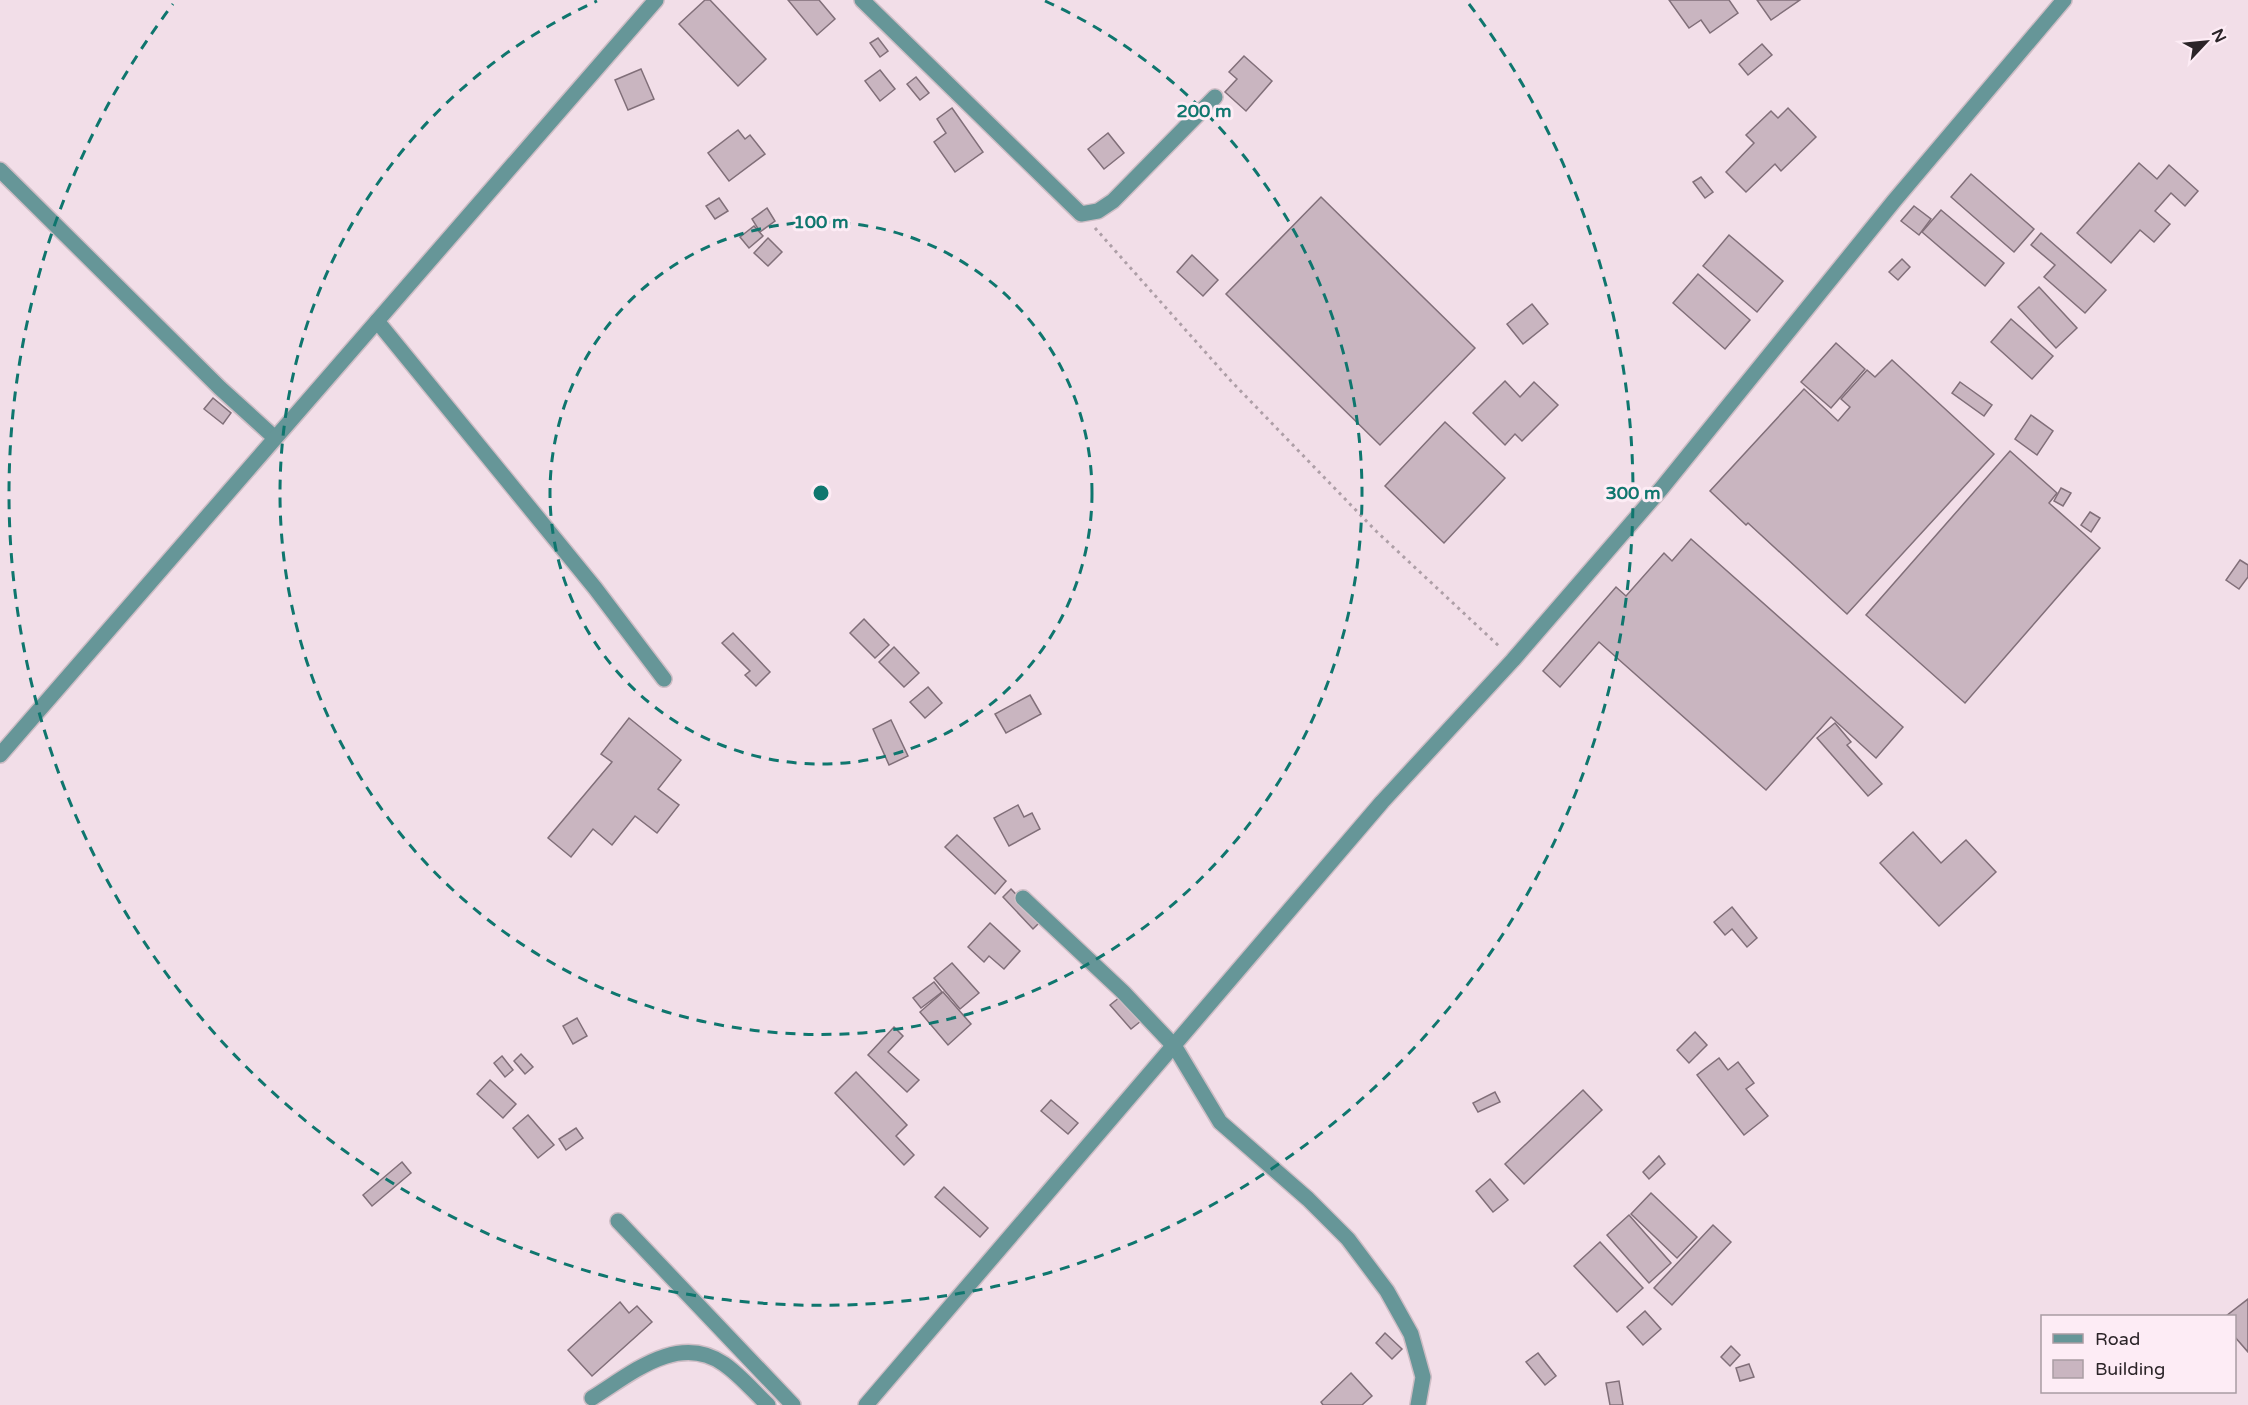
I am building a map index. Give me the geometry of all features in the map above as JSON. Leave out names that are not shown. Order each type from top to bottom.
[{"type":"street","points":[[0,755],[656,0]]},
{"type":"street","points":[[862,0],[1081,214],[1098,211],[1113,201],[1215,97]]},
{"type":"street","points":[[866,1405],[1175,1047],[1382,802],[1513,660],[1661,489],[1894,201],[2064,0]]},
{"type":"street","points":[[0,170],[220,388],[275,438]]},
{"type":"street","points":[[377,321],[595,588],[664,679]]},
{"type":"street","points":[[1023,898],[1123,992],[1175,1047],[1220,1122],[1308,1199],[1348,1239],[1387,1291],[1417,1350],[1423,1377],[1418,1405]]},
{"type":"street","points":[[618,1221],[793,1405]]},
{"type":"street","points":[[592,1398],[651,1362],[675,1352],[688,1352],[707,1355],[726,1365],[768,1405]]},
{"type":"path","points":[[1081,214],[1164,308],[1192,334],[1231,381],[1376,531],[1513,660]]},
{"type":"building","points":[[705,0],[710,0],[766,59],[738,86],[679,24]]},
{"type":"building","points":[[788,0],[819,0],[835,19],[817,35]]},
{"type":"building","points":[[1669,0],[1729,0],[1738,13],[1710,33],[1701,20],[1689,28]]},
{"type":"building","points":[[1757,0],[1800,0],[1771,20]]},
{"type":"building","points":[[878,38],[888,51],[880,57],[870,43]]},
{"type":"building","points":[[1762,44],[1772,55],[1748,75],[1739,64]]},
{"type":"building","points":[[1244,56],[1272,81],[1246,111],[1225,92],[1237,79],[1229,72]]},
{"type":"building","points":[[641,69],[654,99],[628,110],[615,80]]},
{"type":"building","points":[[880,70],[895,89],[880,101],[865,81]]},
{"type":"building","points":[[916,77],[929,93],[920,100],[907,84]]},
{"type":"building","points":[[952,108],[983,152],[955,172],[934,142],[946,133],[937,119]]},
{"type":"building","points":[[1788,108],[1816,137],[1781,171],[1775,164],[1746,192],[1726,172],[1754,143],[1746,135],[1771,111],[1778,118]]},
{"type":"building","points":[[738,130],[745,139],[750,135],[765,154],[729,181],[708,153]]},
{"type":"building","points":[[1108,133],[1124,153],[1104,169],[1088,149]]},
{"type":"building","points":[[2139,163],[2157,179],[2169,165],[2198,191],[2185,206],[2171,193],[2155,211],[2170,224],[2154,242],[2140,230],[2111,263],[2077,233]]},
{"type":"building","points":[[1971,174],[2034,229],[2014,252],[1951,197]]},
{"type":"building","points":[[1701,177],[1713,192],[1705,198],[1693,182]]},
{"type":"building","points":[[1321,197],[1475,348],[1380,445],[1226,294]]},
{"type":"building","points":[[719,198],[728,211],[715,219],[706,206]]},
{"type":"building","points":[[1914,206],[1931,219],[1919,235],[1901,221]]},
{"type":"building","points":[[767,208],[775,221],[760,232],[752,219]]},
{"type":"building","points":[[1941,210],[2004,263],[1985,286],[1922,232]]},
{"type":"building","points":[[754,226],[763,236],[749,248],[740,237]]},
{"type":"building","points":[[2041,233],[2106,290],[2085,313],[2044,277],[2055,265],[2031,245]]},
{"type":"building","points":[[1729,235],[1783,281],[1757,312],[1703,266]]},
{"type":"building","points":[[768,238],[782,252],[768,266],[754,253]]},
{"type":"building","points":[[1192,255],[1218,280],[1203,296],[1177,272]]},
{"type":"building","points":[[1902,259],[1910,267],[1898,280],[1889,272]]},
{"type":"building","points":[[1698,274],[1750,320],[1725,349],[1673,303]]},
{"type":"building","points":[[2039,287],[2077,328],[2056,348],[2018,307]]},
{"type":"building","points":[[1532,304],[1548,324],[1523,344],[1507,324]]},
{"type":"building","points":[[2011,319],[2053,356],[2032,379],[1991,342]]},
{"type":"building","points":[[1836,343],[1865,369],[1831,408],[1801,382]]},
{"type":"building","points":[[1892,360],[1994,454],[1847,614],[1710,491],[1804,389],[1838,421],[1850,407],[1841,399],[1867,370],[1875,377]]},
{"type":"building","points":[[1505,381],[1520,397],[1534,382],[1558,405],[1522,441],[1515,434],[1505,445],[1473,413]]},
{"type":"building","points":[[1960,382],[1992,405],[1984,416],[1952,393]]},
{"type":"building","points":[[213,398],[231,413],[223,424],[204,409]]},
{"type":"building","points":[[2031,415],[2053,431],[2037,455],[2015,439]]},
{"type":"building","points":[[1445,422],[1505,478],[1444,543],[1385,486]]},
{"type":"building","points":[[2010,451],[2057,493],[2049,503],[2100,548],[1965,703],[1866,615]]},
{"type":"building","points":[[2061,488],[2071,493],[2063,506],[2054,501]]},
{"type":"building","points":[[2090,512],[2100,518],[2091,532],[2081,525]]},
{"type":"building","points":[[1691,539],[1903,727],[1876,758],[1831,717],[1766,790],[1599,642],[1560,687],[1543,671],[1616,587],[1626,596],[1664,553],[1672,561]]},
{"type":"building","points":[[2240,560],[2248,565],[2248,577],[2239,589],[2226,580]]},
{"type":"building","points":[[864,619],[889,645],[875,658],[850,633]]},
{"type":"building","points":[[733,633],[770,672],[756,686],[745,675],[750,671],[722,643]]},
{"type":"building","points":[[894,647],[919,673],[904,687],[879,662]]},
{"type":"building","points":[[928,687],[942,703],[925,718],[910,702]]},
{"type":"building","points":[[1030,695],[1041,714],[1006,733],[995,714]]},
{"type":"building","points":[[629,718],[681,760],[658,789],[679,805],[657,833],[635,816],[612,845],[593,829],[571,857],[548,838],[612,762],[601,754]]},
{"type":"building","points":[[891,720],[908,756],[889,765],[873,729]]},
{"type":"building","points":[[1835,723],[1851,742],[1847,745],[1882,784],[1868,796],[1817,738]]},
{"type":"building","points":[[1018,805],[1024,817],[1032,813],[1040,829],[1009,846],[994,818]]},
{"type":"building","points":[[1913,832],[1941,863],[1966,840],[1996,872],[1939,926],[1880,863]]},
{"type":"building","points":[[957,835],[1006,881],[995,894],[945,847]]},
{"type":"building","points":[[1011,889],[1041,921],[1033,929],[1003,897]]},
{"type":"building","points":[[1732,907],[1757,938],[1747,947],[1732,929],[1725,935],[1714,922]]},
{"type":"building","points":[[990,923],[1020,951],[1004,969],[989,956],[984,962],[968,947]]},
{"type":"building","points":[[952,963],[979,993],[960,1009],[934,978]]},
{"type":"building","points":[[934,982],[942,992],[921,1008],[913,998]]},
{"type":"building","points":[[943,992],[971,1024],[948,1045],[920,1012]]},
{"type":"building","points":[[1120,997],[1141,1021],[1131,1029],[1110,1005]]},
{"type":"building","points":[[577,1018],[587,1036],[573,1044],[563,1026]]},
{"type":"building","points":[[894,1027],[903,1036],[888,1052],[919,1080],[907,1092],[868,1055]]},
{"type":"building","points":[[1695,1032],[1707,1045],[1689,1063],[1677,1050]]},
{"type":"building","points":[[521,1054],[533,1067],[525,1074],[514,1061]]},
{"type":"building","points":[[502,1056],[513,1070],[505,1077],[494,1063]]},
{"type":"building","points":[[1719,1058],[1728,1070],[1738,1062],[1754,1083],[1746,1089],[1768,1116],[1744,1135],[1697,1075]]},
{"type":"building","points":[[856,1072],[907,1125],[896,1136],[914,1155],[904,1165],[835,1093]]},
{"type":"building","points":[[490,1080],[516,1104],[503,1118],[477,1094]]},
{"type":"building","points":[[1583,1090],[1602,1110],[1524,1184],[1505,1164]]},
{"type":"building","points":[[1495,1092],[1500,1102],[1478,1112],[1473,1103]]},
{"type":"building","points":[[1051,1100],[1078,1123],[1068,1134],[1041,1111]]},
{"type":"building","points":[[528,1115],[554,1145],[538,1158],[513,1128]]},
{"type":"building","points":[[576,1128],[583,1138],[566,1150],[559,1139]]},
{"type":"building","points":[[1659,1156],[1665,1164],[1649,1179],[1643,1172]]},
{"type":"building","points":[[402,1162],[411,1173],[372,1206],[363,1195]]},
{"type":"building","points":[[1490,1179],[1508,1200],[1493,1212],[1476,1191]]},
{"type":"building","points":[[944,1187],[988,1228],[980,1237],[935,1197]]},
{"type":"building","points":[[1651,1193],[1697,1237],[1677,1258],[1631,1214]]},
{"type":"building","points":[[1629,1215],[1671,1263],[1649,1283],[1607,1235]]},
{"type":"building","points":[[1713,1225],[1731,1242],[1672,1305],[1654,1288]]},
{"type":"building","points":[[1600,1242],[1643,1288],[1617,1312],[1574,1266]]},
{"type":"building","points":[[2248,1299],[2248,1352],[2236,1338],[2236,1315],[2227,1315]]},
{"type":"building","points":[[620,1302],[629,1313],[637,1306],[652,1322],[592,1376],[568,1350]]},
{"type":"building","points":[[1645,1311],[1661,1329],[1643,1345],[1627,1327]]},
{"type":"building","points":[[1385,1333],[1402,1349],[1392,1359],[1376,1343]]},
{"type":"building","points":[[1731,1346],[1740,1355],[1730,1366],[1721,1357]]},
{"type":"building","points":[[1538,1353],[1556,1376],[1545,1385],[1526,1362]]},
{"type":"building","points":[[1749,1364],[1754,1377],[1740,1381],[1736,1368]]},
{"type":"building","points":[[1351,1373],[1372,1396],[1362,1405],[1323,1405],[1321,1402]]},
{"type":"building","points":[[1619,1381],[1623,1405],[1610,1405],[1606,1383]]}]
